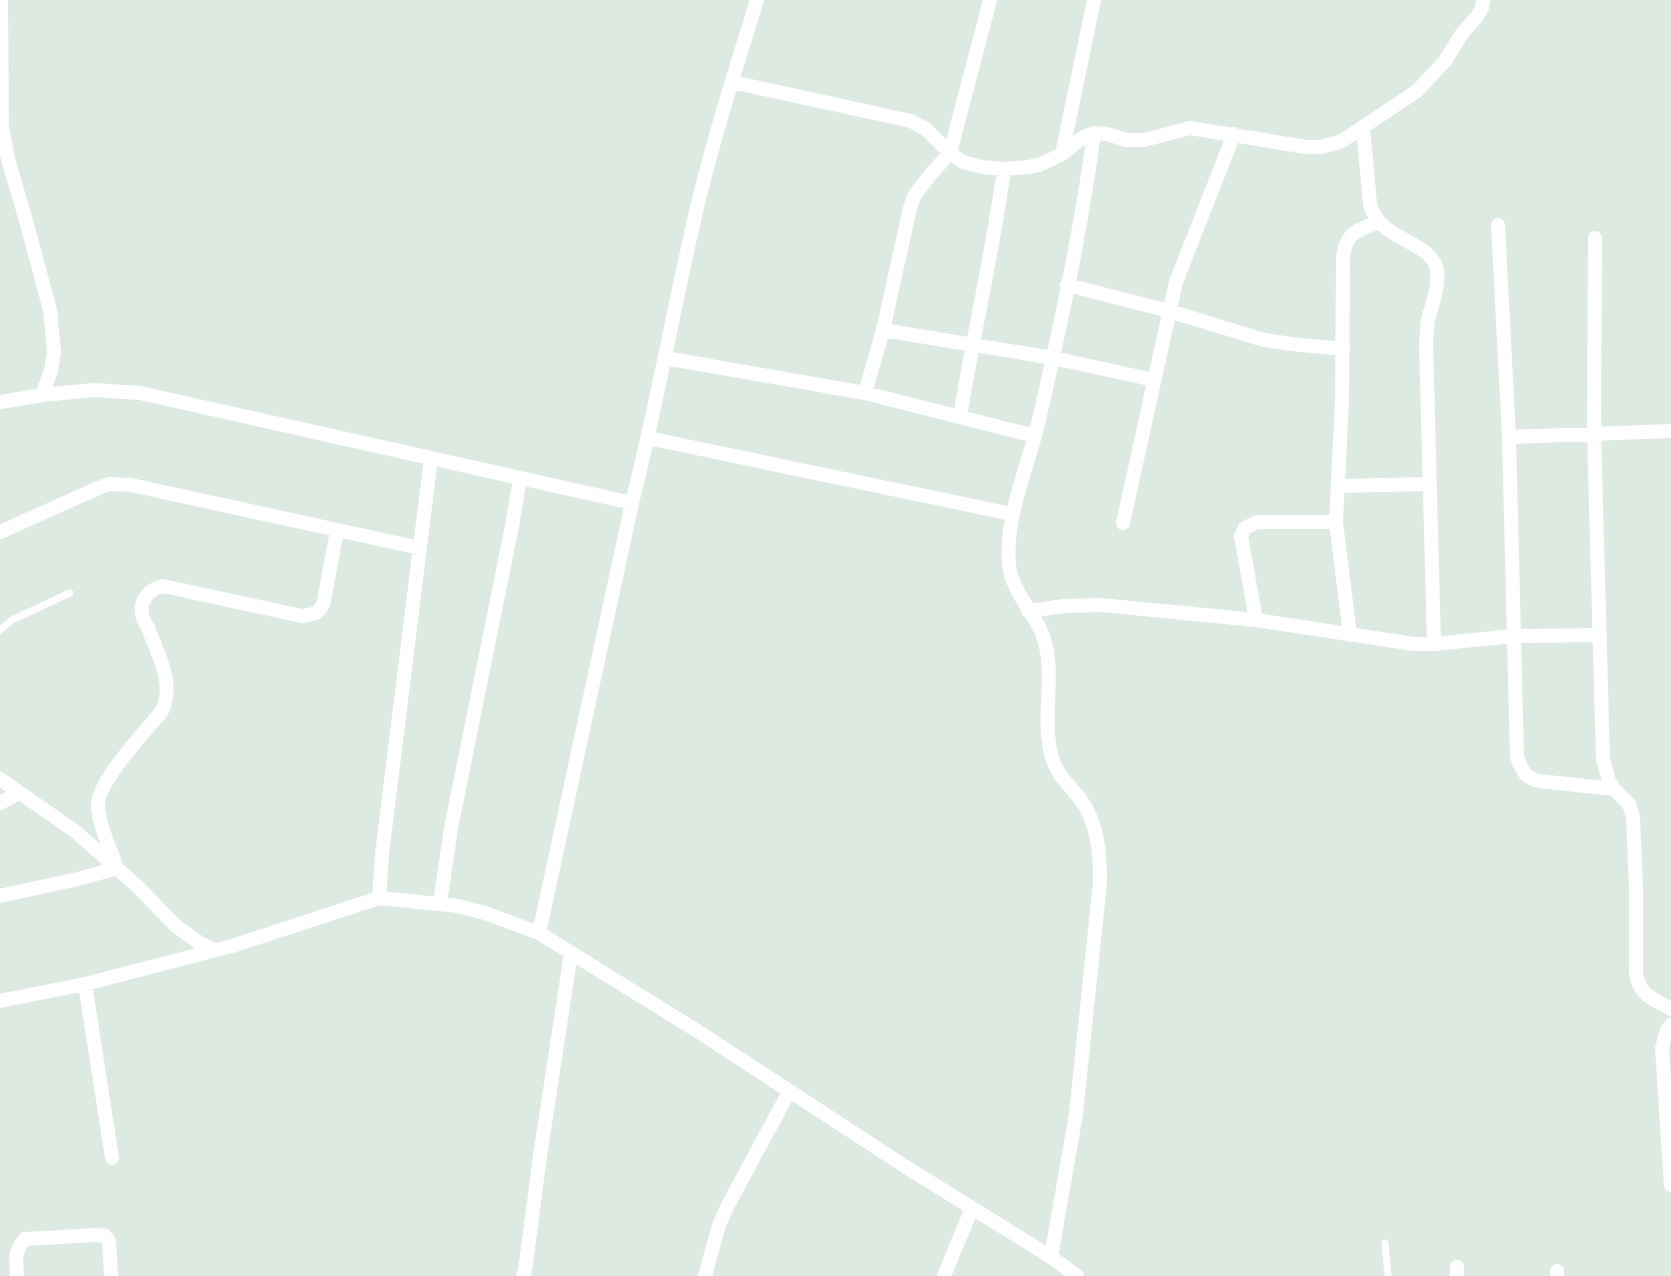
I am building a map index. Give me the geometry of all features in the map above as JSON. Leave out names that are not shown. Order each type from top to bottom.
[{"type":"street","points":[[1,0],[2,127],[8,159],[50,310],[54,352],[42,395]]},
{"type":"street","points":[[539,933],[696,214],[757,0]]},
{"type":"street","points":[[865,393],[883,330],[910,208],[914,196],[950,153],[990,0]]},
{"type":"street","points":[[1062,154],[1094,0]]},
{"type":"street","points":[[732,82],[911,121],[926,129],[963,162],[982,167],[1003,169],[1039,165],[1094,133],[1126,140],[1144,140],[1190,128],[1306,147],[1322,147],[1342,141],[1417,91],[1445,61],[1476,18],[1483,0]]},
{"type":"street","points":[[1363,127],[1373,213],[1378,222],[1431,257],[1437,270],[1437,284],[1426,342],[1434,644]]},
{"type":"street","points":[[1051,1256],[1076,1114],[1100,882],[1100,850],[1093,824],[1083,803],[1052,759],[1049,743],[1046,648],[1041,631],[1014,583],[1008,555],[1012,514],[1035,436],[1053,358],[1086,194],[1094,133]]},
{"type":"street","points":[[1124,523],[1176,282],[1234,134]]},
{"type":"street","points":[[960,417],[1003,169]]},
{"type":"street","points":[[1350,635],[1336,522],[1343,349],[1342,271],[1345,245],[1350,236],[1357,230],[1378,222]]},
{"type":"street","points":[[1498,225],[1509,437],[1517,757],[1528,778],[1538,782],[1614,789]]},
{"type":"street","points":[[1595,238],[1594,433],[1603,759],[1609,781],[1629,804],[1633,817],[1638,984],[1644,993],[1671,1009]]},
{"type":"street","points":[[1067,285],[1169,311],[1264,340],[1343,349]]},
{"type":"street","points":[[883,330],[1053,358],[1154,380]]},
{"type":"street","points":[[665,358],[865,393],[1035,436]]},
{"type":"street","points":[[0,402],[94,390],[140,393],[632,503]]},
{"type":"street","points":[[1509,437],[1671,431]]},
{"type":"street","points":[[648,439],[1012,514]]},
{"type":"street","points":[[379,898],[382,854],[431,458]]},
{"type":"street","points":[[440,903],[451,828],[520,478]]},
{"type":"street","points":[[0,532],[109,484],[131,485],[420,548]]},
{"type":"street","points":[[1339,486],[1429,484]]},
{"type":"street","points":[[1256,620],[1241,536],[1245,528],[1257,522],[1336,522]]},
{"type":"street","points":[[117,868],[100,821],[98,805],[101,792],[110,775],[162,711],[167,700],[165,672],[142,613],[142,602],[148,593],[163,586],[302,616],[313,614],[321,610],[324,601],[337,530]]},
{"type":"street","points":[[1028,611],[1101,605],[1256,620],[1401,643],[1434,644],[1514,636],[1600,635]]},
{"type":"street","points":[[0,779],[76,832],[137,886],[176,926],[201,944],[216,950]]},
{"type":"street","points":[[0,803],[19,793]]},
{"type":"street","points":[[0,896],[117,868]]},
{"type":"street","points":[[0,1001],[85,984],[232,946],[379,898],[440,903],[485,913],[539,933],[1051,1256],[1077,1276]]},
{"type":"street","points":[[523,1276],[571,953]]},
{"type":"street","points":[[85,984],[112,1158]]},
{"type":"street","points":[[1671,1025],[1662,1048],[1671,1185]]},
{"type":"street","points":[[705,1276],[727,1208],[789,1092]]},
{"type":"street","points":[[944,1276],[972,1208]]},
{"type":"street","points":[[17,1276],[16,1252],[25,1238],[97,1235],[105,1236],[109,1241],[111,1276]]},
{"type":"lane","points":[[0,630],[12,620],[70,593]]},
{"type":"lane","points":[[1385,1244],[1388,1276]]}]
